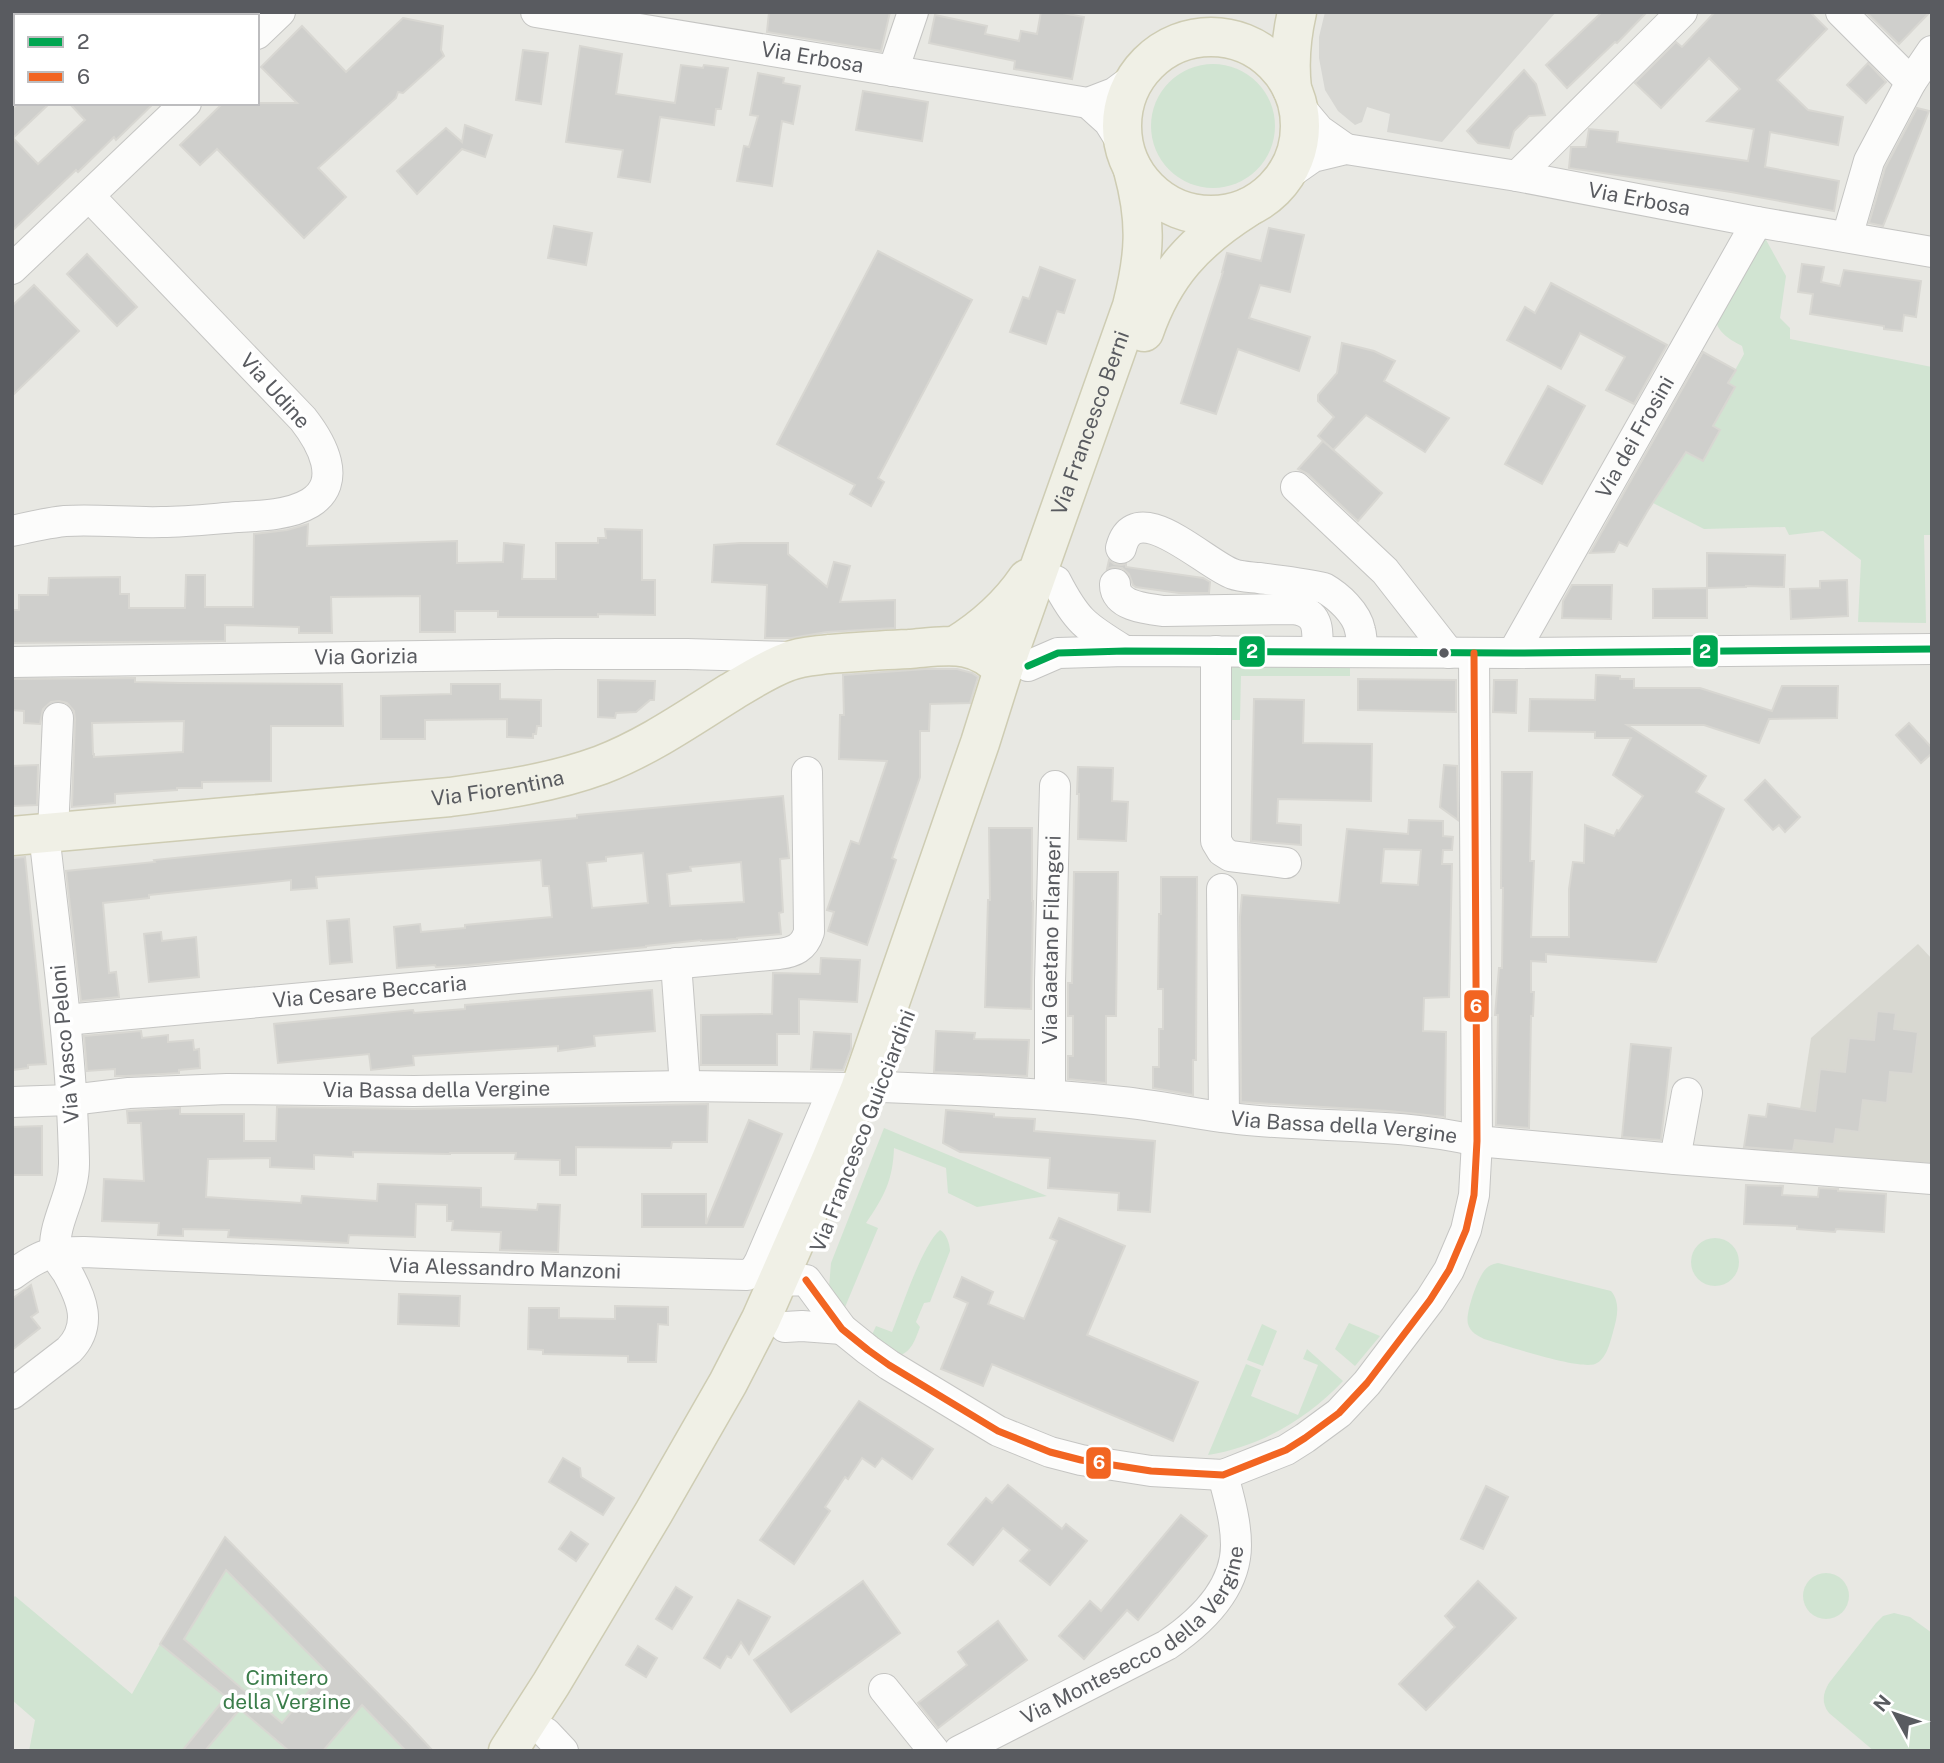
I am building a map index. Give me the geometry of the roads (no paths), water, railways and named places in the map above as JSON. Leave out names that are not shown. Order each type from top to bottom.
[{"type":"main road","points":[[1239,12],[1215,28],[1161,52],[1138,76],[1124,106],[1122,129],[1129,158],[1143,184],[1174,207],[1200,215],[1219,215],[1247,208],[1263,198],[1283,178],[1293,161],[1298,146],[1300,123],[1290,66],[1297,12]]},
{"type":"main road","points":[[1192,39],[1226,38],[1249,45],[1273,62],[1295,97]]},
{"type":"main road","name":"Via Francesco Berni","points":[[1015,668],[1049,569],[1139,278],[1144,239],[1142,208],[1129,158]]},
{"type":"main road","name":"Via Francesco Berni","points":[[1049,569],[1151,310],[1164,286],[1200,241],[1247,208]]},
{"type":"main road","points":[[955,646],[973,635],[1019,590],[1049,569]]},
{"type":"main road","name":"Via Fiorentina","points":[[37,834],[450,797],[540,783],[600,765],[649,743],[744,684],[800,657],[955,646],[976,650],[1015,668]]},
{"type":"main road","name":"Via Francesco Guicciardini","points":[[548,1745],[736,1418],[785,1327],[792,1280],[979,743],[1015,668]]},
{"type":"main road","name":"Via Francesco Guicciardini","points":[[508,1751],[667,1491],[737,1366],[792,1280]]},
{"type":"street","points":[[259,32],[280,12]]},
{"type":"street","name":"Via Erbosa","points":[[536,12],[1088,103]]},
{"type":"street","points":[[893,71],[913,12]]},
{"type":"street","points":[[1517,176],[1682,12]]},
{"type":"street","points":[[1841,12],[1911,82]]},
{"type":"street","points":[[1847,237],[1869,161],[1911,82],[1932,51]]},
{"type":"street","points":[[1129,158],[1109,122],[1088,103],[1114,93],[1138,76]]},
{"type":"street","name":"Via Erbosa","points":[[1295,97],[1319,130],[1346,149]]},
{"type":"street","points":[[12,270],[184,105]]},
{"type":"street","name":"Via Erbosa","points":[[1283,178],[1313,157],[1346,149],[1517,176],[1932,252]]},
{"type":"street","name":"Via Udine","points":[[12,531],[65,521],[164,523],[263,515],[298,508],[312,502],[321,493],[328,474],[320,445],[303,419],[89,196]]},
{"type":"street","name":"Via dei Frosini","points":[[1513,653],[1757,222]]},
{"type":"street","points":[[792,1280],[842,1329],[889,1365],[998,1431],[1025,1443],[1082,1460],[1123,1468],[1223,1475],[1286,1450],[1339,1413],[1367,1383],[1442,1282],[1466,1230],[1474,1195],[1477,1141],[1461,653],[1385,572],[1296,487]]},
{"type":"street","points":[[1121,548],[1126,535],[1133,528],[1154,529],[1169,535],[1231,574],[1324,588],[1335,596],[1358,623],[1362,652]]},
{"type":"street","points":[[1049,569],[1069,607],[1083,624],[1125,651]]},
{"type":"street","points":[[1115,584],[1115,593],[1119,598],[1164,611],[1302,610],[1312,617],[1317,628],[1317,652]]},
{"type":"street","points":[[1015,668],[1058,653],[1125,651],[1513,653],[1932,649]]},
{"type":"street","points":[[1216,651],[1216,841],[1222,851],[1230,856],[1286,863]]},
{"type":"street","name":"Via Gorizia","points":[[12,662],[557,654],[800,657]]},
{"type":"street","points":[[717,655],[744,684]]},
{"type":"street","name":"Via Vasco Peloni","points":[[55,1252],[56,1236],[74,1178],[75,1164],[65,1020],[37,834],[58,718]]},
{"type":"street","name":"Via Cesare Beccaria","points":[[65,1020],[795,951],[802,946],[809,933],[807,772]]},
{"type":"street","name":"Via Gaetano Filangeri","points":[[1050,1094],[1055,786]]},
{"type":"street","points":[[1222,889],[1224,1117]]},
{"type":"street","points":[[676,963],[685,1086]]},
{"type":"street","name":"Via Bassa della Vergine","points":[[12,1102],[227,1089],[414,1091],[685,1086],[1050,1094],[1224,1117],[1403,1129],[1450,1134],[1477,1141],[1932,1179]]},
{"type":"street","name":"Via Alessandro Manzoni","points":[[55,1252],[407,1266],[747,1275],[755,1270],[859,1088]]},
{"type":"street","points":[[1675,1159],[1687,1093]]},
{"type":"street","points":[[12,1275],[43,1255],[55,1252],[81,1303],[83,1323],[82,1332],[69,1350],[12,1394]]},
{"type":"street","points":[[785,1327],[842,1329]]},
{"type":"street","name":"Via Montesecco della Vergine","points":[[959,1751],[1167,1645],[1198,1622],[1214,1604],[1229,1578],[1235,1557],[1234,1525],[1223,1475]]},
{"type":"street","points":[[884,1689],[934,1751]]},
{"type":"park label","name":"Cimitero della Vergine","points":[[287,1690]]}]
